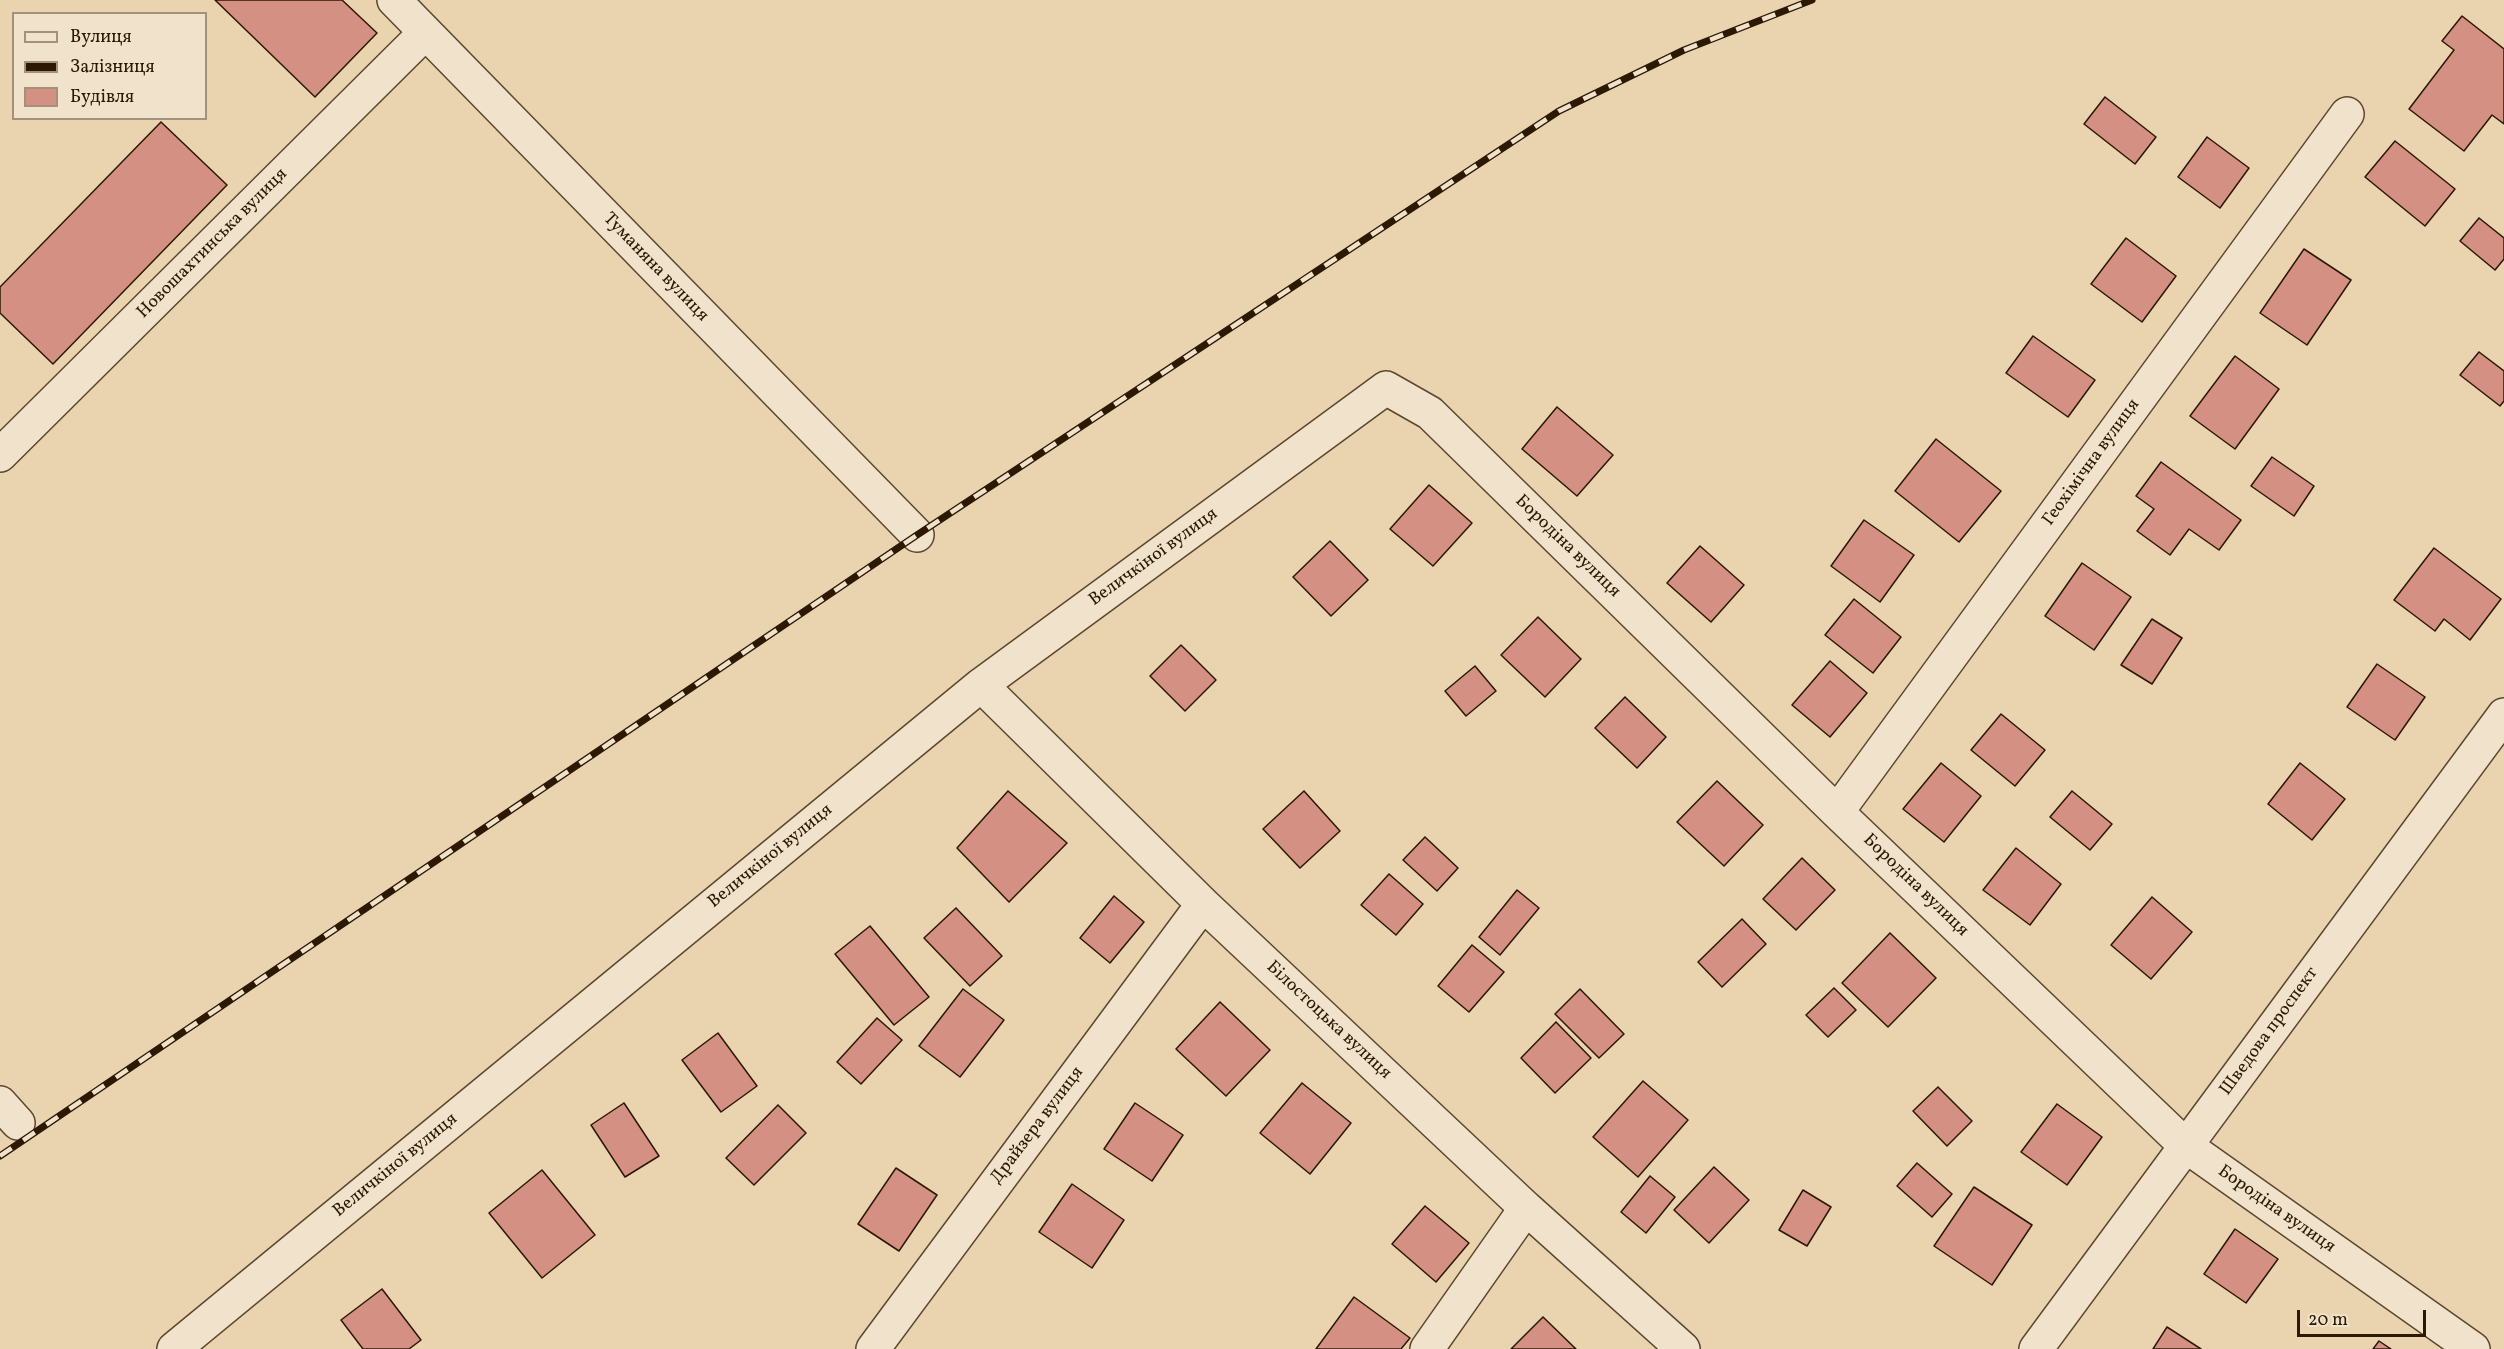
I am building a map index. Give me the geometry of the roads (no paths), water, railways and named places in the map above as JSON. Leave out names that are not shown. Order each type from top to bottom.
[{"type":"street","name":"Туманяна вулиця","points":[[394,0],[918,535]]},
{"type":"street","name":"Новошахтинська вулиця","points":[[0,454],[425,33]]},
{"type":"street","name":"Геохімічна вулиця","points":[[1837,812],[2347,114]]},
{"type":"street","name":"Бородіна вулиця","points":[[1386,388],[1430,414],[1837,812],[2186,1146],[2473,1349]]},
{"type":"street","name":"Величкіної вулиця","points":[[174,1349],[981,685],[1386,388]]},
{"type":"street","name":"Білостоцька вулиця","points":[[981,685],[1203,904],[1526,1208],[1683,1349]]},
{"type":"street","name":"Шведова проспект","points":[[2036,1349],[2504,715]]},
{"type":"street","name":"Драйзера вулиця","points":[[873,1349],[1203,904]]},
{"type":"street","points":[[1427,1349],[1526,1208]]},
{"type":"railway","points":[[0,1156],[917,535],[1559,111],[1684,50],[1812,0]]}]
